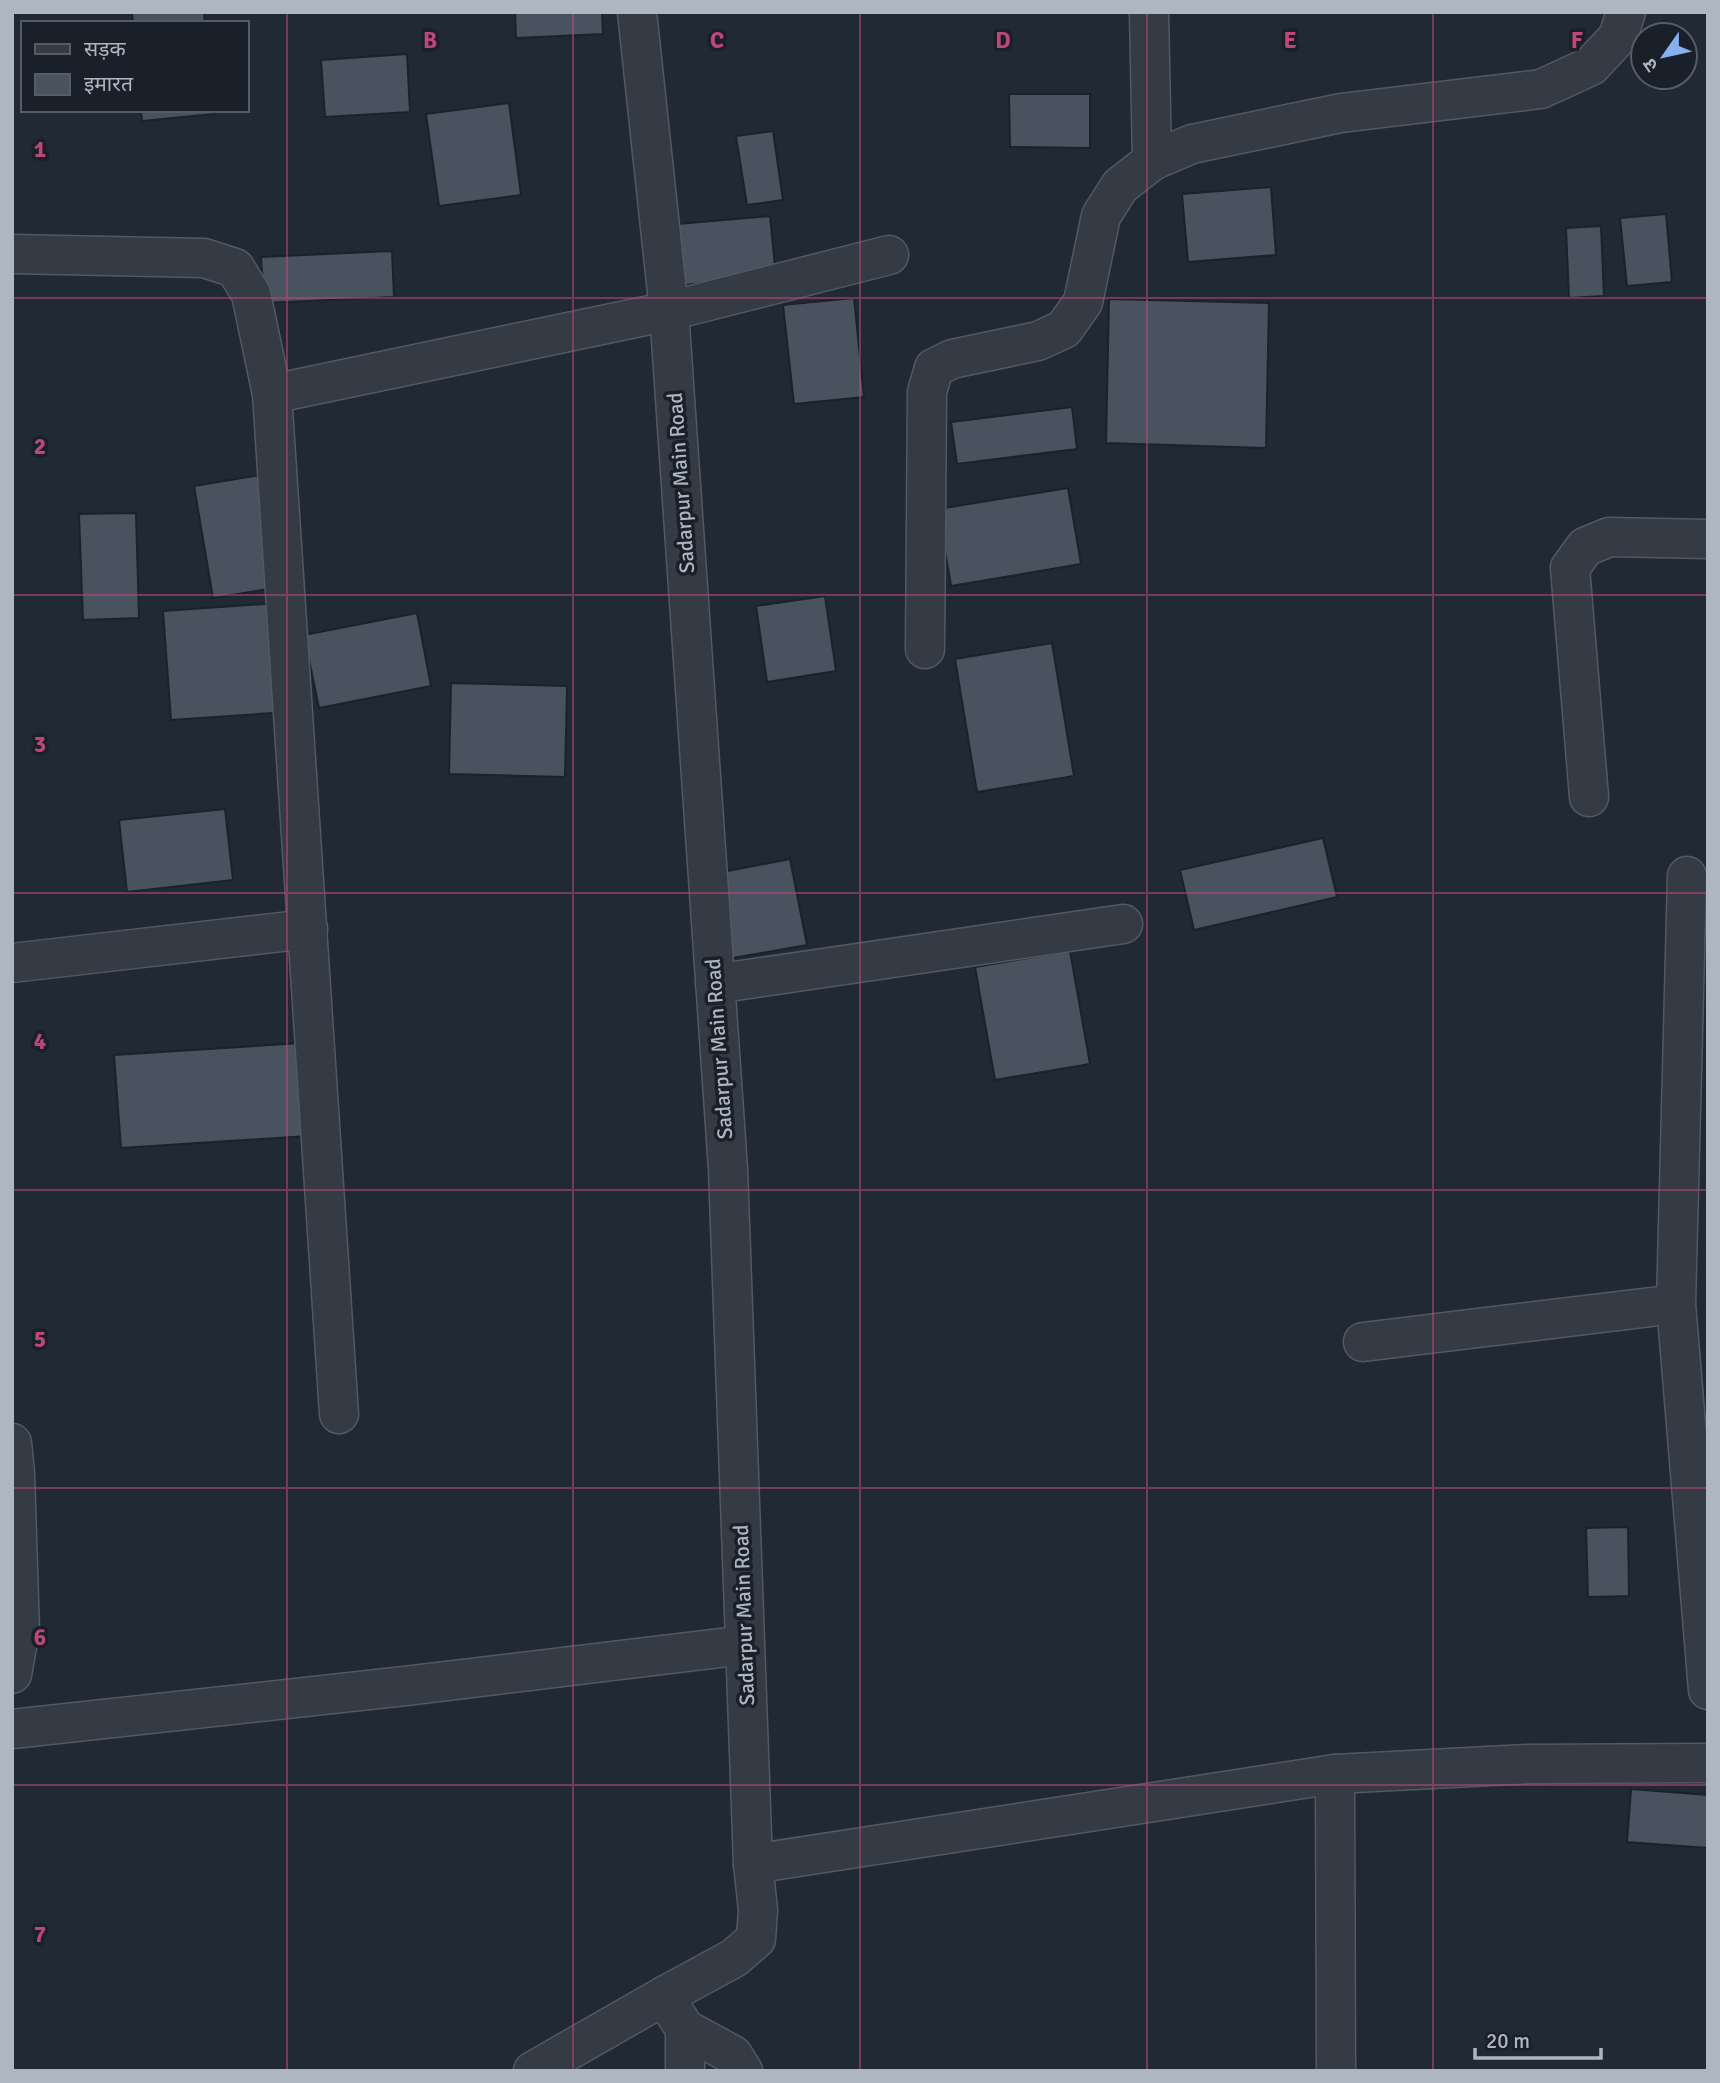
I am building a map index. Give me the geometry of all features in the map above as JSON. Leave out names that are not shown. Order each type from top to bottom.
[{"type":"street","name":"Sadarpur Main Road","points":[[637,12],[669,311],[728,1169],[753,1864],[758,1910],[756,1940],[734,1958],[664,1996]]},
{"type":"street","points":[[1149,12],[1152,161]]},
{"type":"street","points":[[925,649],[927,392],[934,368],[952,359],[1038,341],[1065,329],[1083,302],[1101,216],[1120,186],[1152,161],[1192,144],[1341,113],[1541,89],[1591,65],[1618,37],[1626,12]]},
{"type":"street","points":[[12,254],[204,258],[235,268],[251,294],[272,394],[339,1414]]},
{"type":"street","points":[[272,394],[669,311],[889,255]]},
{"type":"street","points":[[1589,797],[1570,568],[1585,547],[1609,537],[1708,539]]},
{"type":"street","points":[[1687,876],[1676,1304],[1708,1690]]},
{"type":"street","points":[[715,984],[1123,924]]},
{"type":"street","points":[[12,962],[308,929]]},
{"type":"street","points":[[1363,1342],[1676,1304]]},
{"type":"street","points":[[12,1443],[20,1630],[12,1674]]},
{"type":"street","points":[[12,1728],[363,1691],[745,1646]]},
{"type":"street","points":[[753,1864],[1335,1774],[1528,1764],[1708,1763]]},
{"type":"street","points":[[1335,1774],[1336,2071]]},
{"type":"street","points":[[533,2071],[664,1996],[685,2029],[733,2055],[743,2071]]},
{"type":"street","points":[[685,2029],[685,2071]]},
{"type":"building","points":[[132,12],[204,12],[205,21],[133,21]]},
{"type":"building","points":[[515,12],[602,12],[603,34],[516,38]]},
{"type":"building","points":[[407,54],[410,112],[325,117],[321,60]]},
{"type":"building","points":[[1009,94],[1090,94],[1090,148],[1010,147]]},
{"type":"building","points":[[509,103],[521,195],[439,206],[426,114]]},
{"type":"building","points":[[141,112],[214,114],[142,121]]},
{"type":"building","points":[[773,131],[783,200],[747,205],[736,136]]},
{"type":"building","points":[[1271,187],[1276,255],[1188,262],[1182,194]]},
{"type":"building","points":[[1666,214],[1672,282],[1627,286],[1620,218]]},
{"type":"building","points":[[770,216],[776,276],[684,285],[678,224]]},
{"type":"building","points":[[1601,226],[1604,296],[1569,298],[1566,228]]},
{"type":"building","points":[[392,251],[394,297],[264,303],[261,257]]},
{"type":"building","points":[[854,298],[864,397],[794,404],[783,305]]},
{"type":"building","points":[[1109,299],[1269,303],[1266,448],[1106,443]]},
{"type":"building","points":[[1072,407],[1077,449],[957,464],[951,422]]},
{"type":"building","points":[[261,475],[280,587],[213,598],[194,486]]},
{"type":"building","points":[[1068,488],[1081,564],[951,586],[938,509]]},
{"type":"building","points":[[136,513],[139,618],[83,620],[79,514]]},
{"type":"building","points":[[825,596],[836,671],[767,682],[756,606]]},
{"type":"building","points":[[279,603],[287,712],[171,720],[163,611]]},
{"type":"building","points":[[417,613],[431,686],[319,708],[304,635]]},
{"type":"building","points":[[1052,643],[1074,776],[977,792],[955,659]]},
{"type":"building","points":[[451,683],[567,686],[565,777],[449,774]]},
{"type":"building","points":[[225,809],[233,880],[127,892],[119,820]]},
{"type":"building","points":[[1323,838],[1337,897],[1194,930],[1180,870]]},
{"type":"building","points":[[790,859],[807,945],[733,958],[717,873]]},
{"type":"building","points":[[1070,951],[1090,1064],[995,1080],[975,967]]},
{"type":"building","points":[[301,1043],[308,1136],[121,1148],[114,1055]]},
{"type":"building","points":[[1628,1527],[1629,1596],[1588,1597],[1586,1528]]},
{"type":"building","points":[[1631,1789],[1708,1795],[1708,1848],[1627,1842]]}]
